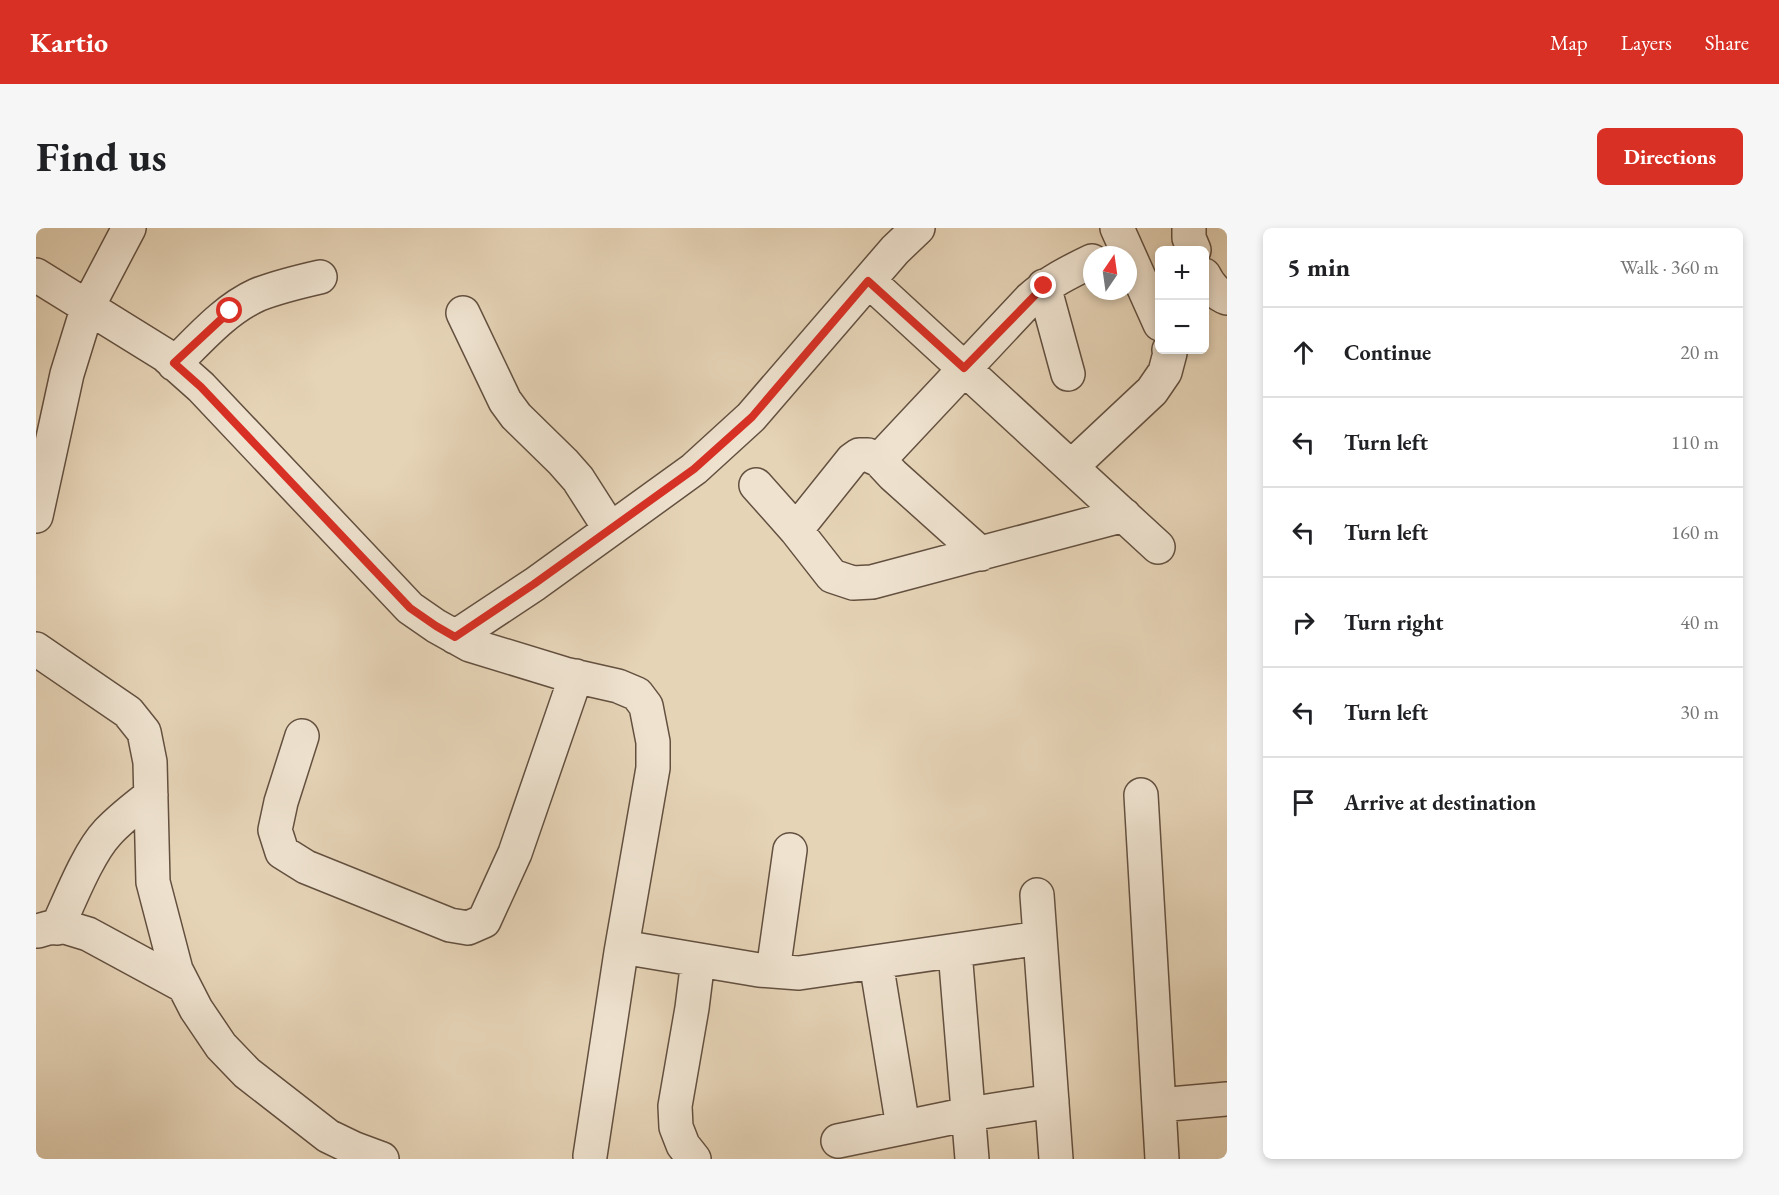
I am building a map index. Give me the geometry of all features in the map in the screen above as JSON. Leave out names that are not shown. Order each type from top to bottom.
[{"type":"street","points":[[36,516],[67,374],[88,306],[129,228]]},
{"type":"street","points":[[455,637],[534,584],[694,469],[752,417],[895,250],[918,228]]},
{"type":"street","points":[[1189,228],[1189,238],[1192,246]]},
{"type":"street","points":[[1116,243],[1155,315]]},
{"type":"street","points":[[879,460],[1044,286],[1083,265]]},
{"type":"street","points":[[36,274],[165,355],[201,387],[410,608],[470,645],[618,686],[637,694],[646,706],[653,742],[653,768],[622,947],[590,1156]]},
{"type":"street","points":[[174,363],[230,311],[278,287],[320,277]]},
{"type":"street","points":[[868,281],[1158,547]]},
{"type":"street","points":[[1209,285],[1227,298]]},
{"type":"street","points":[[1044,286],[1068,374]]},
{"type":"street","points":[[463,313],[505,400],[516,416],[578,479],[610,530]]},
{"type":"street","points":[[1071,466],[1152,391],[1164,372],[1170,354]]},
{"type":"street","points":[[796,530],[852,460],[859,455],[868,455],[879,460],[981,554]]},
{"type":"street","points":[[756,485],[796,530],[832,576],[853,583],[872,582],[1124,515]]},
{"type":"street","points":[[36,649],[128,712],[144,732],[150,762],[153,882],[176,970],[196,1009],[221,1046],[247,1073],[328,1136],[382,1159]]},
{"type":"street","points":[[302,736],[281,802],[275,830],[282,852],[306,867],[450,925],[468,928],[484,921],[515,853],[576,676]]},
{"type":"street","points":[[47,930],[106,834],[127,813],[151,795]]},
{"type":"street","points":[[1141,795],[1162,1159]]},
{"type":"street","points":[[773,971],[790,850]]},
{"type":"street","points":[[1037,895],[1056,1159]]},
{"type":"street","points":[[47,930],[65,927],[88,934],[184,986]]},
{"type":"street","points":[[622,947],[698,960],[799,973],[1040,938]]},
{"type":"street","points":[[955,951],[972,1159]]},
{"type":"street","points":[[694,1159],[683,1145],[676,1127],[675,1106],[698,960]]},
{"type":"street","points":[[876,962],[903,1127]]},
{"type":"street","points":[[1159,1105],[1227,1100]]},
{"type":"street","points":[[838,1141],[969,1114],[1052,1101]]},
{"type":"route","points":[[230,311],[174,363],[201,387],[410,608],[455,637],[534,584],[694,469],[752,417],[868,281],[964,368],[1044,286]]}]
